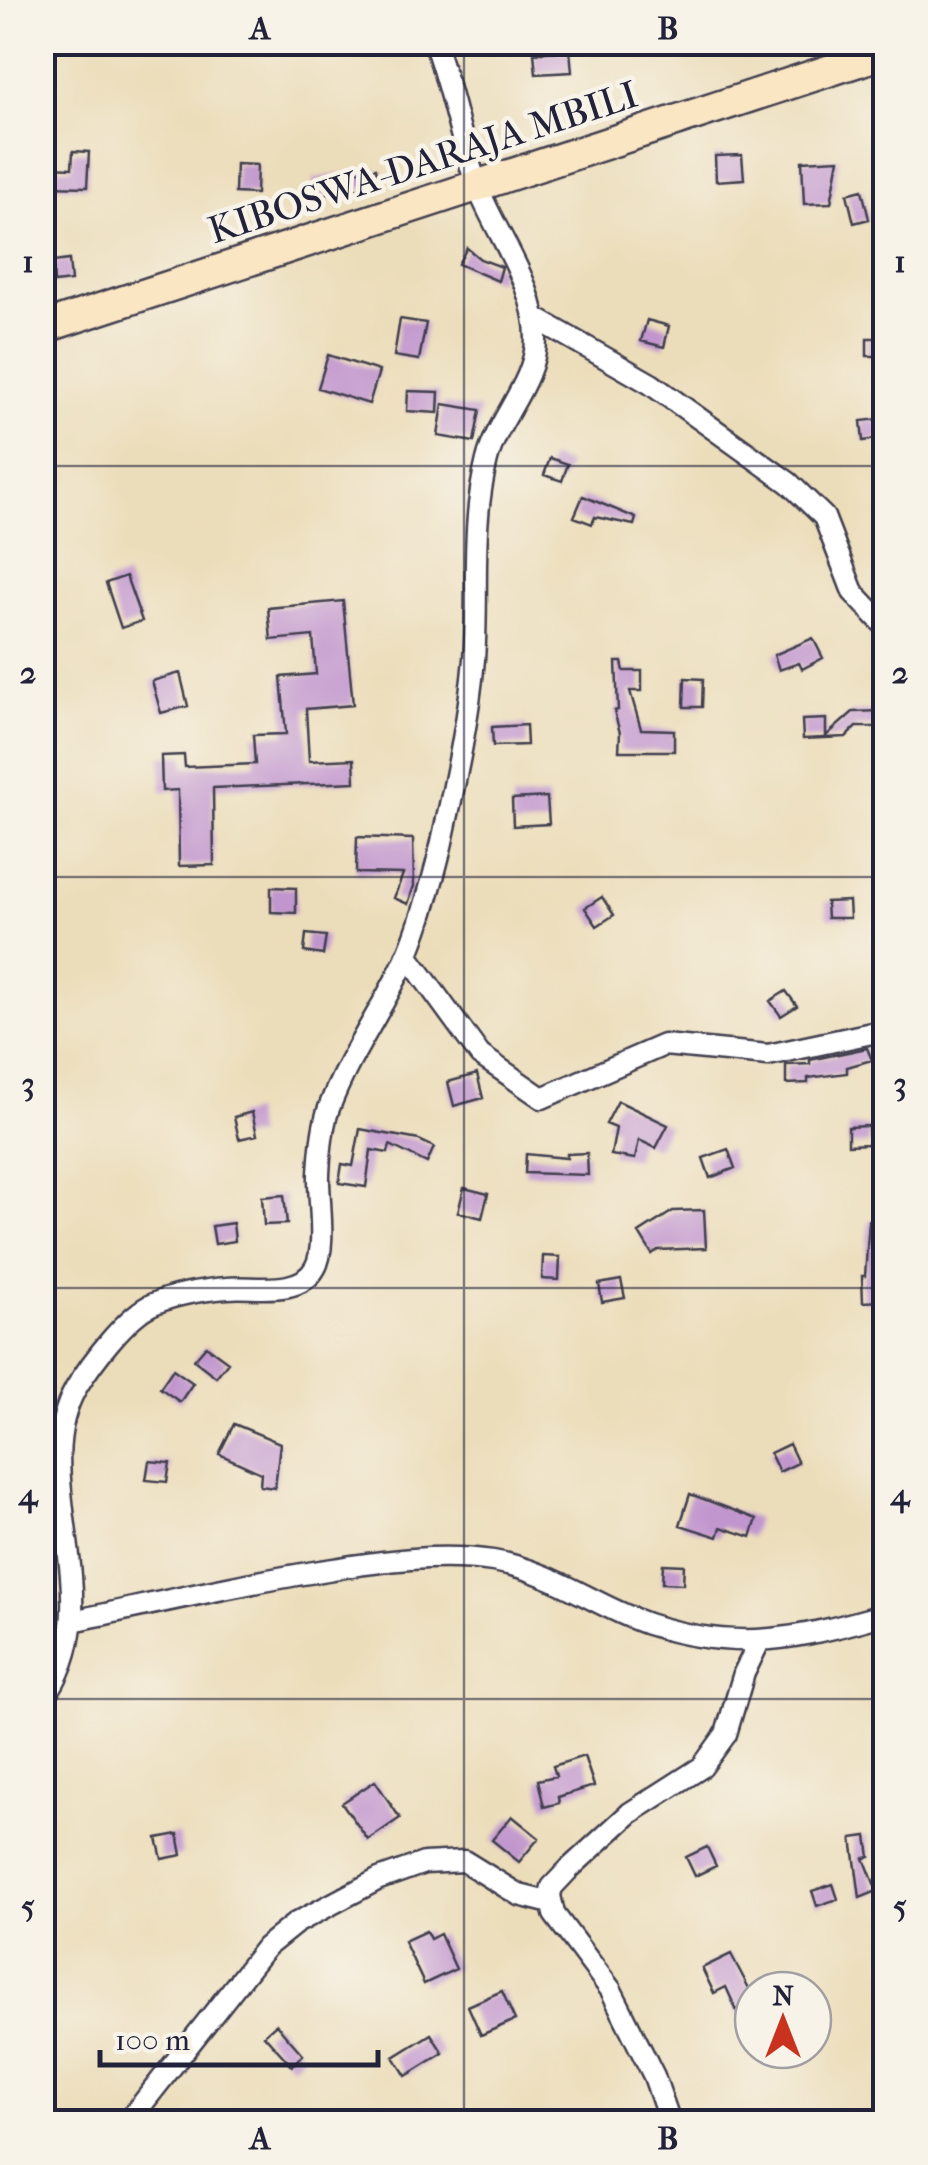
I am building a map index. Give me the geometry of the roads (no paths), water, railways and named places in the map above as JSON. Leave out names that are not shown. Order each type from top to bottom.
[{"type":"main road","name":"KIBOSWA-DARAJA MBILI","points":[[42,328],[886,52]]},
{"type":"street","points":[[42,1700],[64,1668],[74,1621],[59,1444],[74,1391],[110,1341],[148,1306],[190,1292],[234,1287],[280,1288],[303,1281],[315,1269],[320,1255],[319,1172],[327,1114],[349,1062],[407,956],[444,835],[474,659],[476,533],[487,458],[533,362],[537,341],[534,317],[516,268],[478,187],[434,42]]},
{"type":"street","points":[[534,317],[651,384],[789,483],[824,517],[852,592],[886,627]]},
{"type":"street","points":[[407,956],[480,1055],[542,1098],[664,1045],[768,1055],[872,1033]]},
{"type":"street","points":[[74,1621],[290,1576],[376,1562],[443,1558],[494,1562],[554,1578],[646,1623],[734,1642],[816,1634],[886,1614]]},
{"type":"street","points":[[670,2122],[654,2076],[611,1990],[554,1914],[552,1887],[630,1813],[702,1767],[726,1734],[744,1673],[759,1642]]},
{"type":"street","points":[[128,2122],[266,1947],[296,1922],[379,1880],[424,1863],[464,1861],[519,1894],[551,1903]]}]
